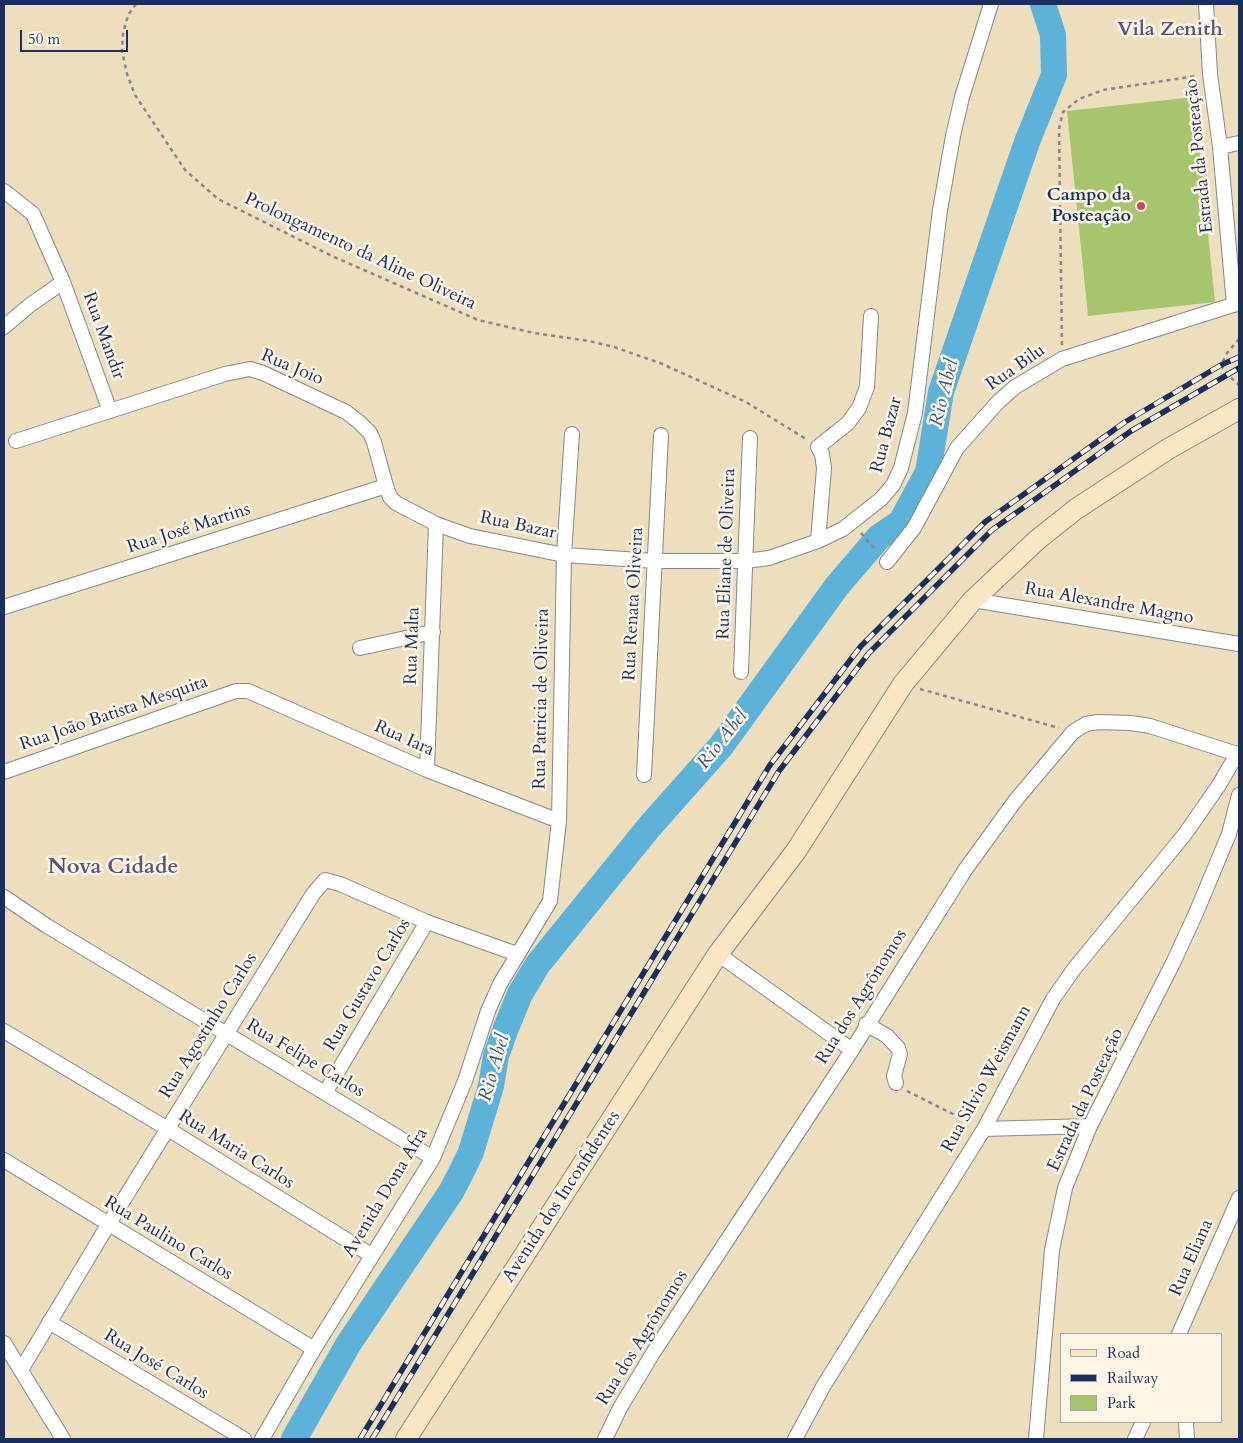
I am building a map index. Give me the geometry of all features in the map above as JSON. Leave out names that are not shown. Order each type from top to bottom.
[{"type":"main road","name":"Avenida dos Inconfidentes","points":[[406,1439],[718,954],[796,852],[903,684],[973,600],[1005,567],[1076,509],[1168,449],[1239,409]]},
{"type":"street","name":"Rua Bazar","points":[[386,486],[390,497],[396,503],[436,524],[470,536],[564,555],[655,561],[770,558],[818,541],[844,528],[882,499],[893,485],[901,468],[915,413],[940,210],[953,136],[964,88],[991,4]]},
{"type":"street","name":"Estrada da Posteação","points":[[1206,4],[1210,74],[1237,304]]},
{"type":"street","points":[[1220,147],[1239,143]]},
{"type":"street","name":"Rua Mandir","points":[[6,192],[33,214],[63,282],[110,411]]},
{"type":"street","points":[[4,327],[30,305],[63,282]]},
{"type":"street","name":"Rua Bilu","points":[[884,558],[914,528],[957,448],[998,402],[1015,388],[1062,359],[1237,304]]},
{"type":"street","points":[[818,541],[824,468],[822,454],[818,447],[848,423],[859,408],[866,387],[871,316]]},
{"type":"street","name":"Rua Joio","points":[[110,411],[237,370],[257,370],[346,412],[360,422],[370,433],[374,442],[386,486]]},
{"type":"street","points":[[16,440],[110,411]]},
{"type":"street","name":"Rua Patricia de Oliveira","points":[[517,954],[550,901],[558,821],[564,555],[572,434]]},
{"type":"street","name":"Rua Renata Oliveira","points":[[644,775],[661,435]]},
{"type":"street","name":"Rua Eliane de Oliveira","points":[[741,672],[750,438]]},
{"type":"street","name":"Rua José Martins","points":[[4,607],[386,486]]},
{"type":"street","name":"Rua Malta","points":[[427,770],[436,524]]},
{"type":"street","name":"Rua Alexandre Magno","points":[[973,600],[1239,644]]},
{"type":"street","points":[[360,648],[433,632]]},
{"type":"street","name":"Rua Iara","points":[[236,691],[248,691],[427,770],[558,821]]},
{"type":"street","name":"Rua João Batista Mesquita","points":[[4,772],[236,691]]},
{"type":"street","name":"Rua dos Agrônomos","points":[[605,1439],[620,1408],[658,1345],[852,1050],[866,1024],[965,870],[1015,801],[1073,732],[1086,724],[1098,722],[1150,726],[1238,754]]},
{"type":"street","name":"Rua Silvio Weismann","points":[[795,1439],[824,1385],[984,1129],[1053,999],[1074,969],[1185,834],[1238,754]]},
{"type":"street","name":"Estrada da Posteação","points":[[1036,1439],[1056,1226],[1066,1188],[1090,1126],[1174,963],[1229,834],[1239,795]]},
{"type":"street","name":"Rua Agostinho Carlos","points":[[22,1370],[108,1225],[313,894],[325,880],[340,884],[427,922],[517,954]]},
{"type":"street","name":"Rua Felipe Carlos","points":[[4,898],[433,1158]]},
{"type":"street","name":"Rua Gustavo Carlos","points":[[325,1092],[427,922]]},
{"type":"street","name":"Avenida Dona Afra","points":[[262,1439],[371,1255],[433,1158],[465,1081],[488,1011],[517,954]]},
{"type":"street","points":[[718,954],[852,1050]]},
{"type":"street","points":[[866,1024],[887,1036],[898,1048],[900,1054],[894,1076],[896,1083]]},
{"type":"street","name":"Rua Maria Carlos","points":[[4,1032],[168,1129],[371,1255]]},
{"type":"street","points":[[984,1129],[1090,1126]]},
{"type":"street","name":"Rua Paulino Carlos","points":[[4,1160],[314,1349]]},
{"type":"street","name":"Rua Eliana","points":[[1179,1333],[1239,1198]]},
{"type":"street","points":[[1186,1317],[1186,1333]]},
{"type":"street","name":"Rua José Carlos","points":[[49,1322],[244,1439]]},
{"type":"street","points":[[4,1343],[63,1439]]},
{"type":"street","points":[[1135,1439],[1142,1423]]},
{"type":"street","points":[[1186,1423],[1187,1439]]},
{"type":"path","name":"Prolongamento da Aline Oliveira","points":[[136,4],[128,16],[123,34],[122,51],[127,74],[135,95],[185,170],[218,199],[332,256],[478,320],[614,347],[692,376],[746,402],[818,447]]},
{"type":"path","points":[[1062,359],[1059,129],[1063,112],[1079,98],[1103,90],[1210,74]]},
{"type":"path","points":[[1239,338],[1227,353],[1221,365],[1226,374],[1239,385]]},
{"type":"path","points":[[864,536],[884,558]]},
{"type":"path","points":[[903,684],[1073,732]]},
{"type":"path","points":[[896,1083],[902,1089],[984,1129]]},
{"type":"green space","name":"Campo da Posteação","points":[[1194,97],[1215,302],[1088,316],[1067,111]]},
{"type":"waterway","name":"Rio Abel","points":[[294,1439],[349,1343],[451,1192],[462,1171],[471,1152],[491,1086],[496,1056],[506,1028],[520,994],[538,964],[650,826],[721,746],[837,586],[879,537],[901,522],[928,472],[941,392],[1027,142],[1054,75],[1053,35],[1043,4]]},
{"type":"railway","points":[[360,1439],[770,765],[861,646],[985,522],[1125,422],[1221,365],[1239,357]]},
{"type":"railway","points":[[372,1439],[779,771],[869,653],[992,530],[1131,431],[1239,368]]},
{"type":"place","name":"Campo da Posteação","points":[[1141,206]]},
{"type":"district","name":"Vila Zenith","points":[[1170,30]]},
{"type":"district","name":"Nova Cidade","points":[[113,868]]}]
